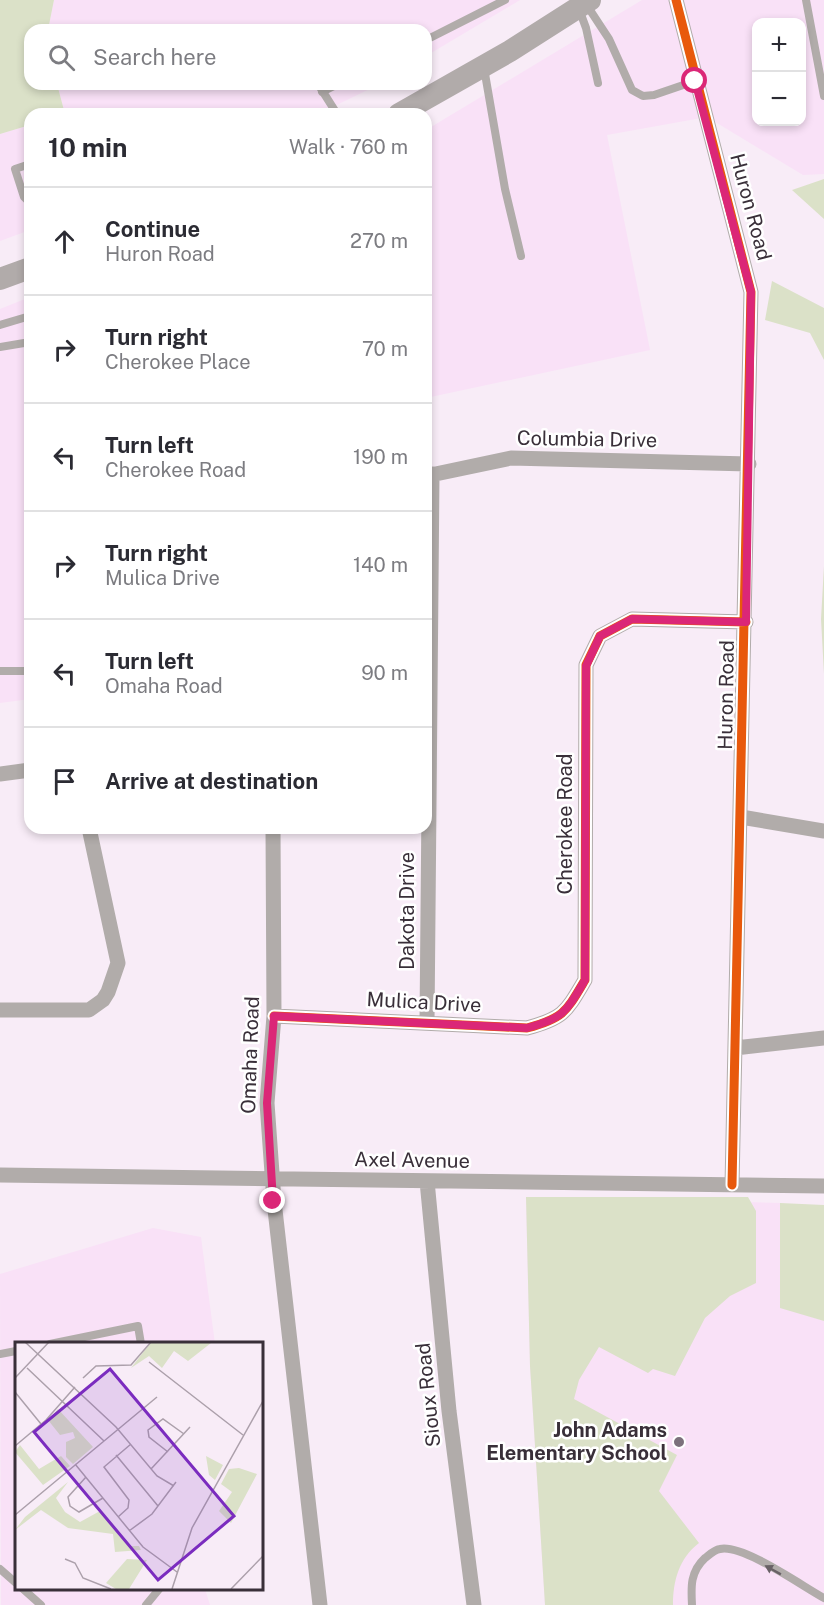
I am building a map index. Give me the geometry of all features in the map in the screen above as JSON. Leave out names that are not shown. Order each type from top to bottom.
[{"type":"main road","points":[[410,108],[484,67],[585,3]]},
{"type":"main road","points":[[0,279],[24,270]]},
{"type":"street","name":"Huron Road","points":[[676,0],[751,292],[746,622],[732,1185]]},
{"type":"street","name":"Columbia Drive","points":[[432,474],[512,458],[749,464]]},
{"type":"street","name":"Cherokee Road","points":[[568,1010],[585,980],[586,666],[600,636],[632,619],[746,622]]},
{"type":"street","points":[[0,774],[24,771]]},
{"type":"street","points":[[741,817],[824,831]]},
{"type":"street","points":[[0,1010],[89,1010],[98,1005],[108,992],[118,963],[90,834]]},
{"type":"street","name":"Omaha Road","points":[[273,834],[274,1016],[267,1103],[272,1179],[320,1605]]},
{"type":"street","name":"Dakota Drive","points":[[427,1023],[428,834]]},
{"type":"street","name":"Mulica Drive","points":[[274,1016],[527,1028],[550,1022],[568,1010]]},
{"type":"street","points":[[735,1048],[824,1038]]},
{"type":"street","name":"Axel Avenue","points":[[0,1175],[824,1186]]},
{"type":"street","name":"Sioux Road","points":[[427,1181],[449,1411],[474,1605]]},
{"type":"lane","points":[[432,37],[506,0]]},
{"type":"lane","points":[[806,0],[824,96]]},
{"type":"lane","points":[[585,3],[609,39],[632,90],[643,96],[654,95],[695,81]]},
{"type":"lane","points":[[585,3],[586,28],[598,83]]},
{"type":"lane","points":[[484,67],[505,189],[521,256]]},
{"type":"lane","points":[[326,90],[322,92],[333,108]]},
{"type":"lane","points":[[24,166],[15,169],[24,196]]},
{"type":"lane","points":[[0,325],[24,318]]},
{"type":"lane","points":[[0,347],[24,343]]},
{"type":"lane","points":[[0,671],[24,670]]},
{"type":"lane","points":[[61,1342],[138,1326],[141,1342]]},
{"type":"lane","points":[[0,1354],[15,1351]]},
{"type":"lane","points":[[693,1605],[690,1582],[694,1572],[710,1553],[721,1549],[744,1553],[824,1598]]},
{"type":"lane","points":[[0,1569],[15,1582]]},
{"type":"lane","points":[[24,1590],[41,1605]]},
{"type":"lane","points":[[146,1605],[158,1590]]},
{"type":"shaded area","points":[[54,0],[520,0],[432,52],[432,24],[49,24]]},
{"type":"shaded area","points":[[642,0],[824,0],[824,174],[803,175],[707,117],[607,135],[650,350],[432,397],[432,126]]},
{"type":"shaded area","points":[[59,90],[368,90],[330,108],[63,108]]},
{"type":"shaded area","points":[[24,127],[24,232],[0,241],[0,134]]},
{"type":"shaded area","points":[[24,299],[24,700],[0,703],[0,309]]},
{"type":"shaded area","name":"John Adams Elementary School","points":[[526,1197],[780,1203],[780,1307],[824,1321],[824,1605],[545,1605],[530,1366]]},
{"type":"shaded area","points":[[153,1228],[201,1237],[215,1342],[15,1342],[15,1590],[205,1590],[210,1605],[1,1605],[0,1274]]},
{"type":"green space","points":[[0,0],[54,0],[49,24],[24,24],[24,90],[59,90],[63,108],[24,108],[24,127],[0,134]]},
{"type":"green space","points":[[824,179],[824,219],[792,190]]},
{"type":"green space","points":[[772,281],[824,308],[824,360],[810,333],[765,320]]},
{"type":"green space","points":[[824,566],[824,674],[821,619]]},
{"type":"green space","points":[[526,1197],[748,1197],[756,1211],[756,1283],[730,1296],[705,1318],[675,1376],[653,1369],[648,1373],[599,1347],[579,1380],[574,1399],[677,1455],[659,1491],[699,1543],[686,1556],[678,1571],[673,1605],[545,1605],[530,1366]]},
{"type":"green space","points":[[780,1203],[824,1205],[824,1321],[780,1308]]},
{"type":"cycle path","points":[[676,0],[751,292],[732,1185]]},
{"type":"cycle path","points":[[274,1016],[527,1028],[549,1021],[563,1012],[585,980],[586,665],[600,636],[632,619],[746,622]]},
{"type":"place","name":"John Adams Elementary School","points":[[679,1442]]},
{"type":"route","points":[[273,1201],[267,1103],[274,1016],[527,1028],[550,1022],[568,1010],[585,980],[586,666],[600,636],[632,619],[746,622],[751,292],[695,81]]}]
